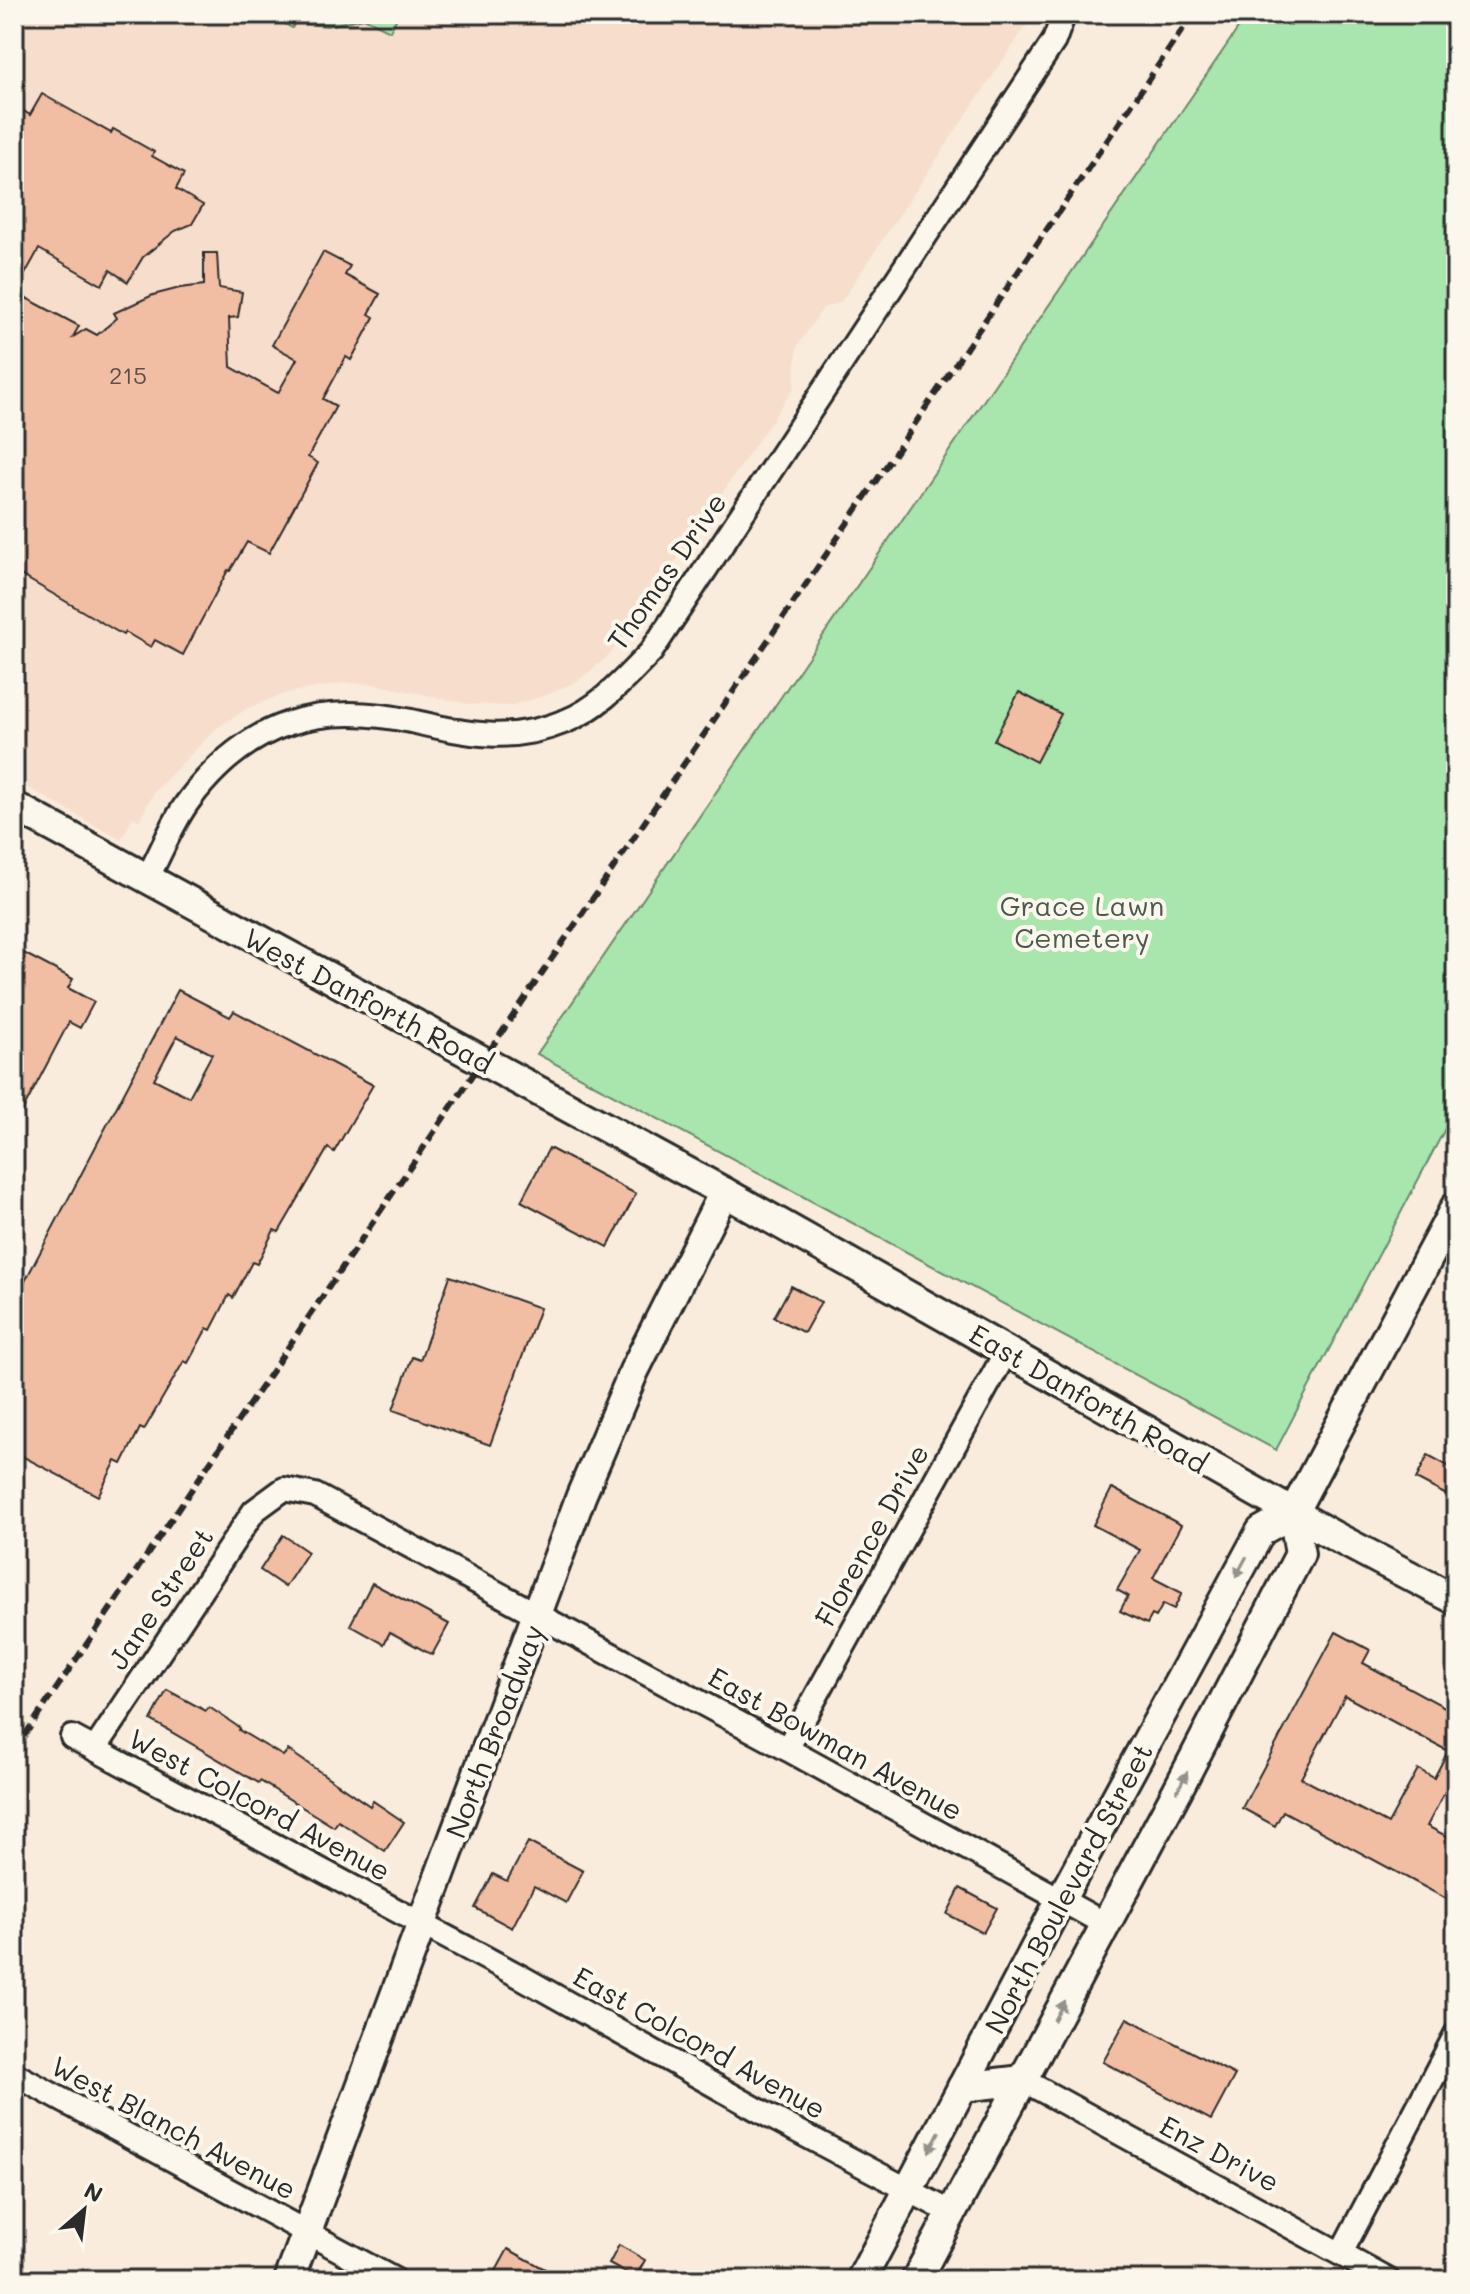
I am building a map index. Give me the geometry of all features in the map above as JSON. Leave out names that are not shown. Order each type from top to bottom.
[{"type":"main road","name":"West Danforth Road","points":[[14,806],[724,1192]]},
{"type":"main road","name":"East Danforth Road","points":[[724,1192],[1293,1513],[1456,1600]]},
{"type":"main road","name":"North Broadway","points":[[289,2280],[419,1924],[581,1496],[634,1371],[724,1192]]},
{"type":"main road","points":[[1293,1513],[1456,1206]]},
{"type":"main road","name":"North Boulevard Street","points":[[861,2280],[1060,1901],[1261,1531],[1293,1513],[1300,1554],[916,2280]]},
{"type":"main road","points":[[962,2087],[1023,2080]]},
{"type":"street","name":"Thomas Drive","points":[[146,880],[189,800],[221,764],[249,742],[285,724],[317,714],[353,712],[490,737],[533,732],[569,720],[608,695],[651,652],[1054,41],[1064,14]]},
{"type":"street","name":"Florence Drive","points":[[787,1749],[1007,1350]]},
{"type":"street","name":"East Bowman Avenue","points":[[284,1489],[315,1495],[1105,1924]]},
{"type":"street","name":"Jane Street","points":[[95,1749],[254,1511],[284,1489]]},
{"type":"street","name":"West Colcord Avenue","points":[[72,1737],[419,1924]]},
{"type":"street","name":"East Colcord Avenue","points":[[419,1924],[952,2213]]},
{"type":"street","points":[[1341,2253],[1456,2034]]},
{"type":"street","name":"West Blanch Avenue","points":[[14,2074],[395,2280]]},
{"type":"street","name":"Enz Drive","points":[[1023,2080],[1388,2280]]},
{"type":"shaded area","points":[[14,14],[1034,14],[841,302],[823,308],[797,347],[794,388],[625,636],[606,658],[578,681],[547,695],[510,706],[469,704],[373,684],[345,683],[287,693],[248,708],[217,728],[155,791],[139,821],[133,817],[121,840],[14,780]]},
{"type":"green space","points":[[267,14],[399,14],[390,31],[364,18],[327,26],[295,23],[292,28]]},
{"type":"green space","name":"Grace Lawn Cemetery","points":[[1248,14],[1456,14],[1456,1108],[1276,1450],[537,1054]]},
{"type":"building","points":[[42,94],[111,133],[113,129],[154,152],[152,156],[184,174],[176,189],[203,205],[192,224],[175,231],[143,257],[128,282],[110,270],[102,285],[39,249],[15,292],[79,326],[73,337],[86,329],[97,335],[117,318],[114,313],[153,295],[204,285],[204,253],[217,253],[219,288],[242,292],[238,317],[229,318],[231,367],[278,393],[297,359],[272,345],[323,252],[350,266],[345,275],[380,294],[369,314],[374,317],[351,360],[346,357],[323,399],[336,406],[308,457],[318,463],[269,553],[247,542],[228,570],[183,655],[155,640],[151,647],[125,632],[123,635],[14,571],[14,253],[21,241],[14,237],[14,125],[22,110],[30,115]]},
{"type":"building","points":[[1019,692],[1061,714],[1036,762],[994,740]]},
{"type":"building","points":[[14,948],[73,979],[68,988],[94,1002],[80,1028],[69,1022],[14,1127]]},
{"type":"building","points":[[178,990],[230,1017],[234,1011],[373,1085],[334,1152],[328,1148],[279,1232],[274,1230],[257,1264],[252,1262],[233,1298],[229,1295],[211,1330],[207,1328],[188,1363],[184,1361],[144,1430],[140,1428],[122,1464],[116,1461],[98,1496],[14,1452],[14,1302]],"holes":[[[177,1036],[212,1054],[189,1097],[154,1079]]]},
{"type":"building","points":[[549,1148],[636,1194],[608,1247],[521,1201]]},
{"type":"building","points":[[450,1276],[540,1308],[490,1445],[393,1410],[412,1357],[420,1360]]},
{"type":"building","points":[[791,1286],[821,1302],[804,1333],[774,1317]]},
{"type":"building","points":[[1428,1455],[1456,1470],[1456,1500],[1416,1479]]},
{"type":"building","points":[[1112,1488],[1181,1525],[1153,1578],[1182,1593],[1174,1609],[1163,1604],[1156,1617],[1152,1615],[1147,1624],[1120,1611],[1128,1596],[1117,1590],[1140,1550],[1093,1525]]},
{"type":"building","points":[[283,1535],[308,1552],[285,1587],[260,1570]]},
{"type":"building","points":[[372,1583],[449,1624],[432,1655],[390,1632],[384,1644],[350,1625]]},
{"type":"building","points":[[1336,1632],[1370,1650],[1363,1663],[1456,1713],[1456,1771],[1427,1826],[1456,1841],[1456,1904],[1283,1811],[1275,1826],[1242,1808]],"holes":[[[1345,1696],[1448,1751],[1434,1778],[1418,1769],[1388,1824],[1301,1778]]]},
{"type":"building","points":[[167,1690],[206,1711],[209,1707],[239,1730],[283,1756],[288,1750],[370,1806],[373,1801],[404,1822],[385,1851],[338,1821],[334,1827],[151,1720]]},
{"type":"building","points":[[528,1842],[583,1871],[566,1903],[534,1886],[512,1928],[475,1908],[493,1874],[507,1881]]},
{"type":"building","points":[[960,1888],[997,1908],[983,1933],[947,1914]]},
{"type":"building","points":[[1127,2018],[1235,2075],[1211,2120],[1103,2062]]},
{"type":"building","points":[[619,2245],[645,2260],[635,2278],[609,2264]]},
{"type":"building","points":[[508,2249],[565,2280],[491,2280]]},
{"type":"railway","points":[[14,1751],[1193,14]]}]
